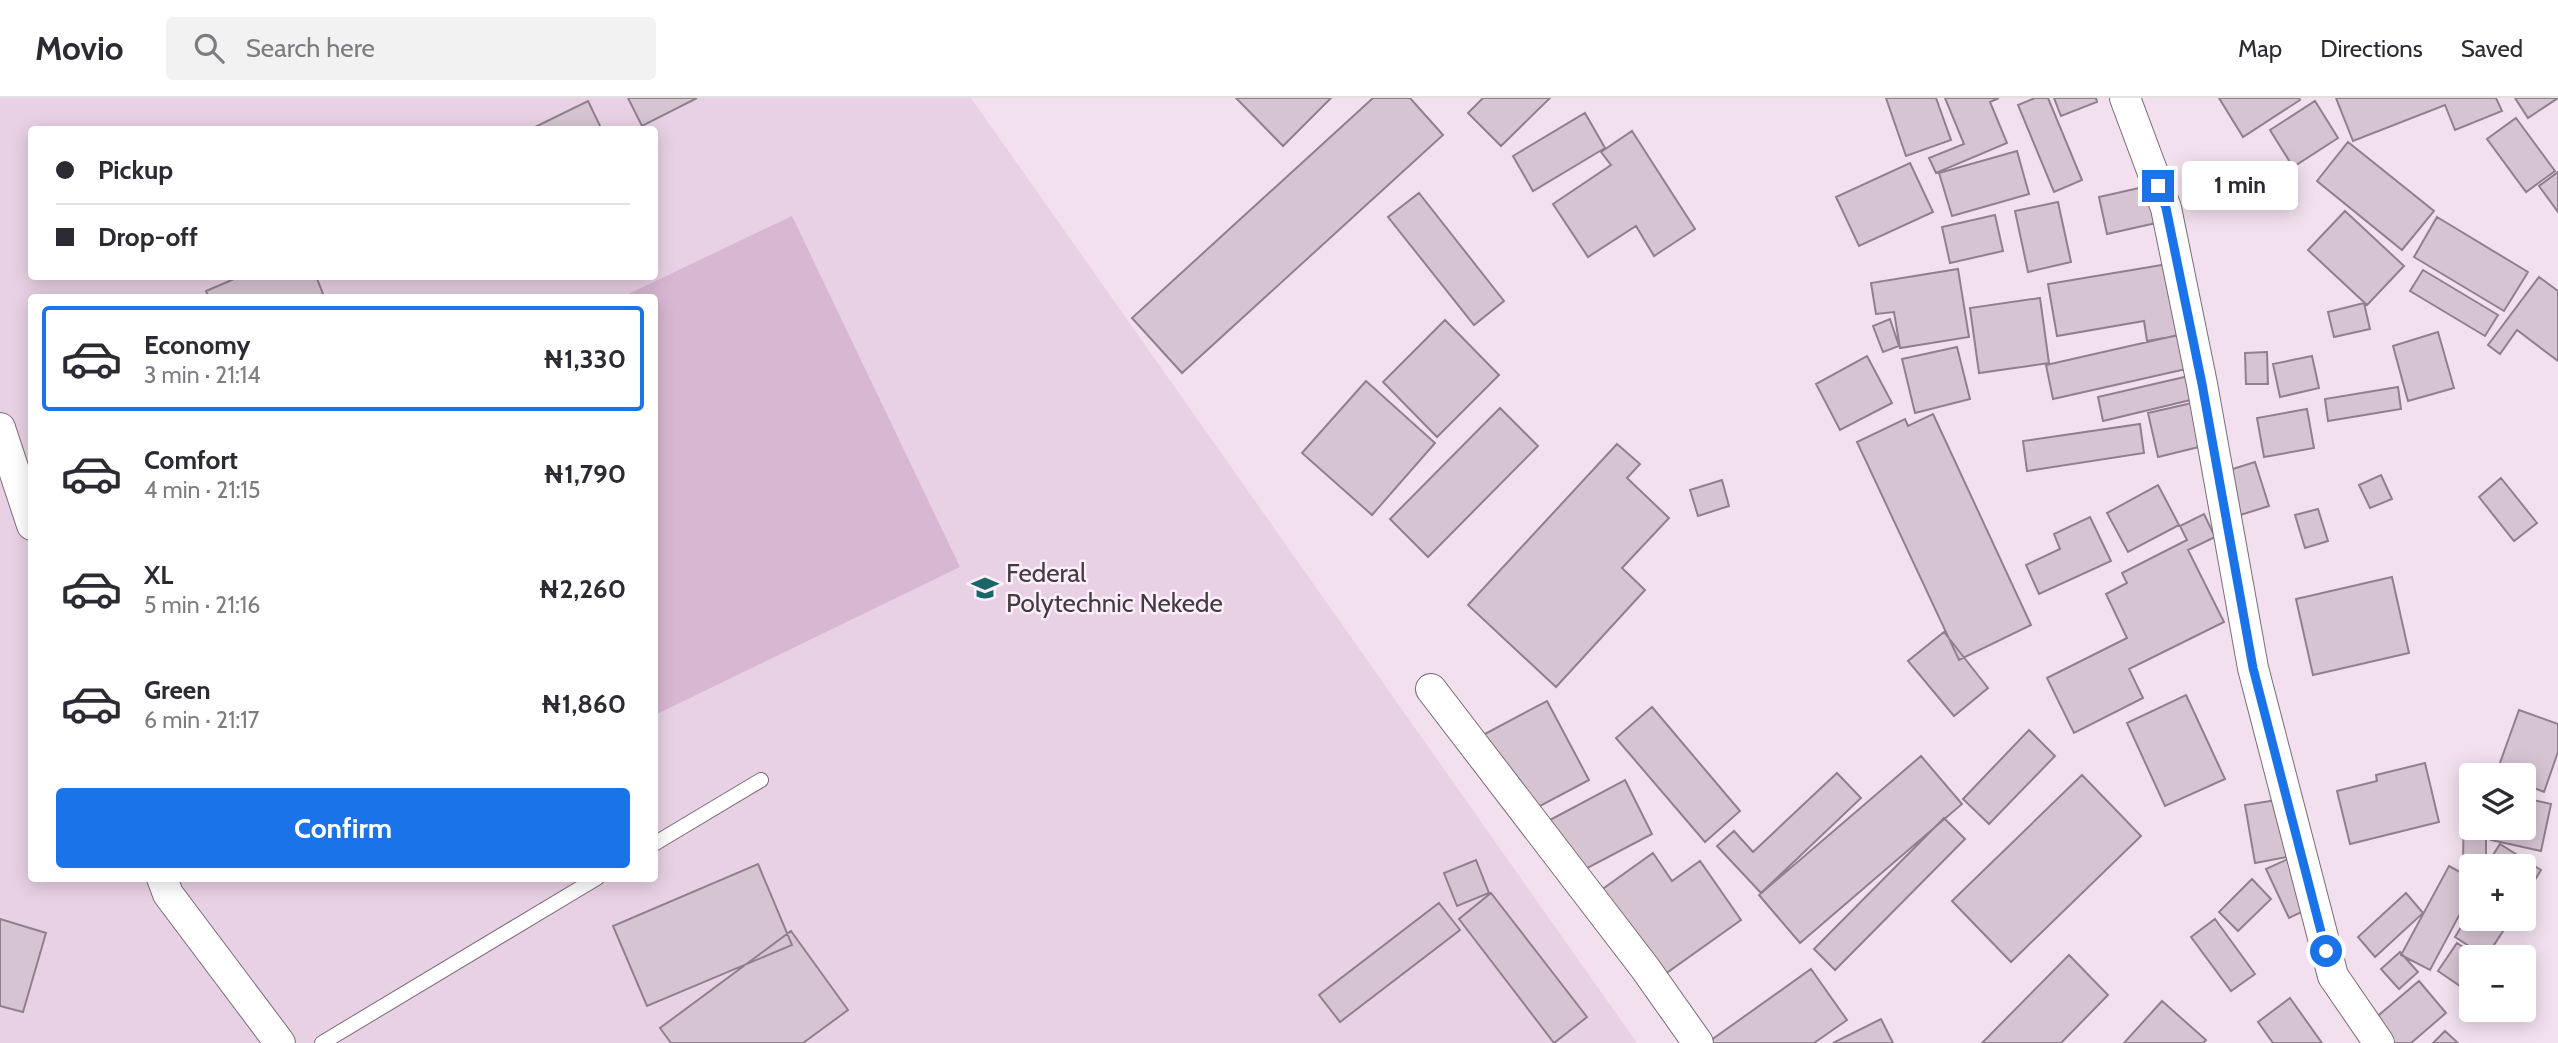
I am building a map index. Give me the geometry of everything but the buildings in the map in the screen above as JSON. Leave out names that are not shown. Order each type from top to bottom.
[{"type":"street","points":[[2125,98],[2166,208],[2202,384],[2253,668],[2333,976],[2379,1043]]},
{"type":"street","points":[[0,428],[28,513]]},
{"type":"street","points":[[1431,689],[1645,968],[1698,1043]]},
{"type":"street","points":[[164,882],[168,894],[280,1043]]},
{"type":"lane","points":[[658,842],[761,780]]},
{"type":"lane","points":[[321,1043],[590,882]]},
{"type":"shaded area","name":"Federal Polytechnic Nekede","points":[[0,98],[971,98],[1637,1043],[0,1043]]},
{"type":"shaded area","points":[[792,216],[960,567],[658,714],[658,294],[628,294]]},
{"type":"place","name":"Federal Polytechnic Nekede","points":[[985,588]]},
{"type":"route","points":[[2158,186],[2166,208],[2202,384],[2253,668],[2326,951]]}]
